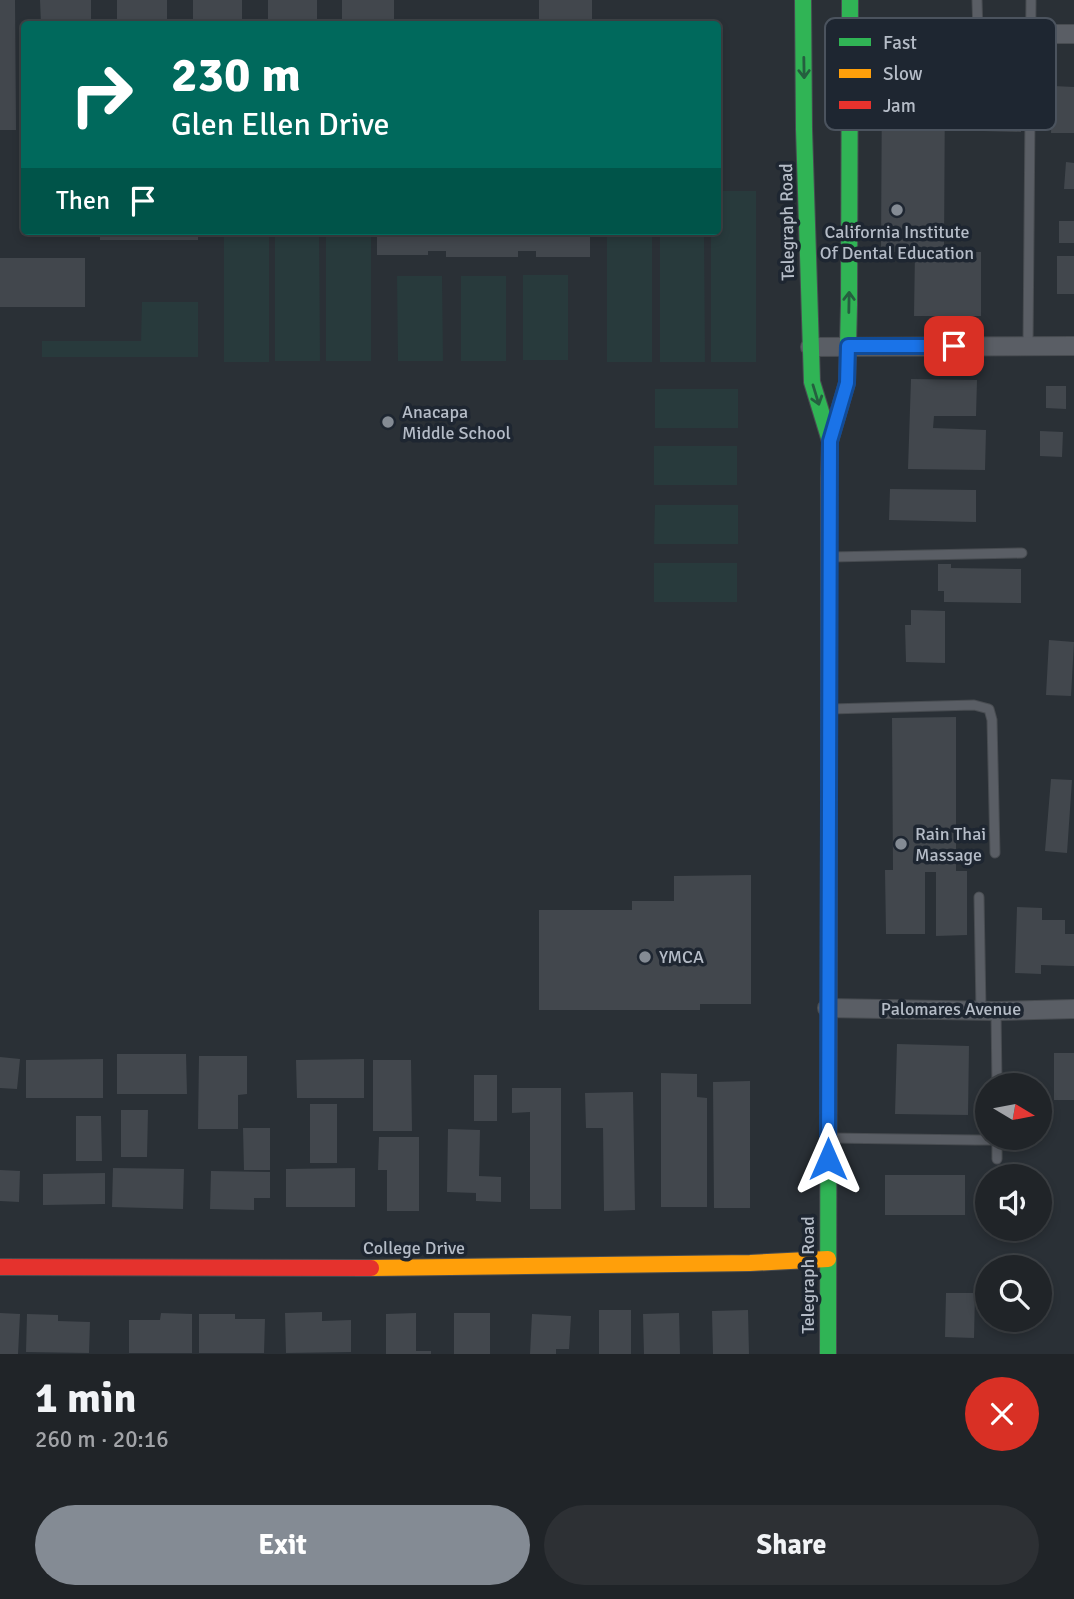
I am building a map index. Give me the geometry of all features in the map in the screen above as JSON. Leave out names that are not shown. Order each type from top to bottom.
[{"type":"main road","name":"Telegraph Road","points":[[803,0],[812,382],[830,441]]},
{"type":"main road","name":"Telegraph Road","points":[[850,0],[850,18]]},
{"type":"main road","name":"Telegraph Road","points":[[828,1354],[830,441],[847,383],[849,130]]},
{"type":"main road","name":"College Drive","points":[[0,1267],[508,1267],[778,1263],[828,1259]]},
{"type":"street","points":[[1056,34],[1074,34]]},
{"type":"street","points":[[810,346],[1074,346]]},
{"type":"street","name":"Palomares Avenue","points":[[827,1008],[1074,1009]]},
{"type":"lane","points":[[977,0],[978,18]]},
{"type":"lane","points":[[1031,0],[1031,18]]},
{"type":"lane","points":[[1028,346],[1030,130]]},
{"type":"lane","points":[[829,557],[1022,553]]},
{"type":"lane","points":[[828,709],[974,705],[989,709],[992,720],[995,853]]},
{"type":"lane","points":[[979,897],[996,1073]]},
{"type":"lane","points":[[827,1138],[975,1138]]},
{"type":"lane","points":[[997,1150],[997,1159]]},
{"type":"shaded area","points":[[721,191],[756,191],[756,362],[711,362],[711,235],[721,235]]},
{"type":"shaded area","points":[[224,235],[269,235],[269,362],[224,362]]},
{"type":"shaded area","points":[[275,235],[319,235],[320,361],[275,361]]},
{"type":"shaded area","points":[[326,235],[371,235],[371,361],[326,361]]},
{"type":"shaded area","points":[[607,235],[652,235],[652,362],[607,362]]},
{"type":"shaded area","points":[[660,235],[704,235],[705,362],[660,362]]},
{"type":"shaded area","points":[[523,275],[568,275],[568,360],[523,360]]},
{"type":"shaded area","points":[[397,276],[442,276],[443,361],[398,361]]},
{"type":"shaded area","points":[[461,276],[506,276],[506,361],[461,361]]},
{"type":"shaded area","points":[[142,302],[198,302],[198,357],[42,357],[42,341],[141,341]]},
{"type":"shaded area","points":[[655,389],[738,389],[738,428],[655,428]]},
{"type":"shaded area","points":[[654,446],[737,446],[737,485],[654,485]]},
{"type":"shaded area","points":[[655,505],[738,505],[738,544],[654,544]]},
{"type":"shaded area","points":[[654,563],[737,563],[737,602],[654,602]]},
{"type":"building","points":[[0,0],[15,0],[16,130],[0,130]]},
{"type":"building","points":[[40,0],[91,0],[91,21],[41,21]]},
{"type":"building","points":[[117,0],[167,0],[167,21],[117,21]]},
{"type":"building","points":[[193,0],[242,0],[242,21],[193,21]]},
{"type":"building","points":[[268,0],[317,0],[317,21],[268,21]]},
{"type":"building","points":[[342,0],[394,0],[394,21],[342,21]]},
{"type":"building","points":[[539,0],[592,0],[592,21],[539,21]]},
{"type":"building","points":[[1056,86],[1074,87],[1074,133],[1051,133],[1051,130],[1056,130]]},
{"type":"building","points":[[882,130],[945,130],[944,252],[981,252],[981,316],[914,316],[915,252],[881,252]]},
{"type":"building","points":[[983,130],[1021,130],[1021,132]]},
{"type":"building","points":[[1066,162],[1074,163],[1074,189],[1064,189]]},
{"type":"building","points":[[1059,221],[1074,221],[1074,243],[1059,243]]},
{"type":"building","points":[[100,235],[198,235],[198,240],[100,240]]},
{"type":"building","points":[[377,235],[590,235],[590,257],[536,257],[536,251],[518,251],[518,257],[446,257],[446,251],[428,251],[428,255],[377,255]]},
{"type":"building","points":[[1057,256],[1074,256],[1074,294],[1057,294]]},
{"type":"building","points":[[0,258],[85,258],[85,307],[0,307]]},
{"type":"building","points":[[911,379],[977,380],[976,416],[934,416],[933,428],[986,430],[985,470],[908,469]]},
{"type":"building","points":[[1046,386],[1066,386],[1066,409],[1046,408]]},
{"type":"building","points":[[1040,431],[1063,432],[1062,457],[1040,456]]},
{"type":"building","points":[[890,489],[976,490],[976,522],[889,520]]},
{"type":"building","points":[[938,564],[951,564],[951,568],[1021,569],[1021,603],[944,602],[944,591],[938,591]]},
{"type":"building","points":[[911,610],[945,611],[945,663],[906,662],[905,625],[911,625]]},
{"type":"building","points":[[1049,640],[1074,642],[1071,696],[1046,695]]},
{"type":"building","points":[[956,717],[956,871],[967,871],[967,935],[936,936],[936,872],[925,872],[925,934],[886,934],[885,870],[893,870],[892,718]]},
{"type":"building","points":[[1051,779],[1072,780],[1067,853],[1045,851]]},
{"type":"building","name":"YMCA","points":[[751,875],[751,1004],[700,1004],[700,1010],[539,1010],[539,910],[632,910],[632,901],[674,901],[674,876]]},
{"type":"building","points":[[1017,907],[1042,908],[1042,920],[1065,920],[1065,934],[1074,934],[1074,966],[1041,965],[1041,974],[1015,973]]},
{"type":"building","points":[[897,1044],[969,1046],[968,1115],[895,1114]]},
{"type":"building","points":[[1054,1053],[1074,1053],[1074,1100],[1054,1100]]},
{"type":"building","points":[[117,1054],[186,1054],[187,1094],[117,1094]]},
{"type":"building","points":[[199,1056],[247,1056],[247,1094],[238,1095],[238,1129],[198,1129]]},
{"type":"building","points":[[0,1057],[20,1059],[17,1089],[0,1088]]},
{"type":"building","points":[[103,1059],[103,1098],[26,1098],[26,1060]]},
{"type":"building","points":[[364,1059],[364,1098],[297,1098],[296,1060]]},
{"type":"building","points":[[373,1060],[411,1060],[412,1131],[373,1131]]},
{"type":"building","points":[[661,1073],[697,1074],[697,1097],[707,1098],[707,1207],[661,1207]]},
{"type":"building","points":[[474,1075],[497,1075],[497,1121],[474,1121]]},
{"type":"building","points":[[750,1081],[750,1208],[714,1208],[713,1082]]},
{"type":"building","points":[[512,1088],[561,1088],[561,1209],[530,1209],[530,1112],[512,1113]]},
{"type":"building","points":[[633,1092],[635,1210],[604,1211],[603,1128],[586,1128],[585,1093]]},
{"type":"building","points":[[310,1104],[337,1104],[337,1163],[310,1163]]},
{"type":"building","points":[[121,1110],[148,1110],[147,1157],[121,1157]]},
{"type":"building","points":[[76,1116],[101,1116],[102,1161],[76,1161]]},
{"type":"building","points":[[243,1128],[270,1128],[270,1170],[244,1170]]},
{"type":"building","points":[[448,1129],[480,1130],[479,1176],[501,1177],[501,1202],[476,1201],[476,1193],[447,1192]]},
{"type":"building","points":[[379,1137],[419,1137],[419,1211],[387,1211],[387,1170],[378,1170]]},
{"type":"building","points":[[113,1168],[184,1169],[183,1209],[112,1207]]},
{"type":"building","points":[[355,1168],[355,1207],[286,1207],[286,1169]]},
{"type":"building","points":[[0,1170],[20,1171],[19,1202],[0,1201]]},
{"type":"building","points":[[211,1171],[270,1172],[270,1198],[254,1198],[254,1210],[210,1209]]},
{"type":"building","points":[[105,1173],[105,1204],[43,1205],[43,1174]]},
{"type":"building","points":[[885,1175],[965,1175],[965,1215],[885,1215]]},
{"type":"building","points":[[946,1293],[975,1293],[974,1338],[945,1337]]},
{"type":"building","points":[[599,1310],[631,1310],[631,1354],[599,1354]]},
{"type":"building","points":[[748,1310],[749,1354],[713,1354],[712,1311]]},
{"type":"building","points":[[322,1312],[322,1321],[351,1320],[351,1352],[286,1353],[285,1313]]},
{"type":"building","points":[[0,1313],[20,1314],[18,1354],[0,1354]]},
{"type":"building","points":[[161,1313],[192,1314],[192,1353],[129,1353],[129,1320],[160,1320]]},
{"type":"building","points":[[416,1313],[416,1351],[431,1351],[431,1354],[386,1354],[386,1314]]},
{"type":"building","points":[[454,1313],[490,1313],[490,1354],[454,1354]]},
{"type":"building","points":[[679,1313],[680,1354],[644,1354],[643,1314]]},
{"type":"building","points":[[27,1314],[58,1315],[58,1321],[90,1322],[89,1353],[26,1352]]},
{"type":"building","points":[[199,1314],[235,1314],[235,1319],[265,1319],[264,1353],[199,1353]]},
{"type":"building","points":[[532,1314],[571,1316],[569,1349],[556,1349],[556,1354],[530,1354]]},
{"type":"traffic: fast","points":[[803,0],[812,382],[830,441]]},
{"type":"traffic: fast","points":[[850,0],[850,18]]},
{"type":"traffic: fast","points":[[829,478],[830,441],[847,383],[850,130]]},
{"type":"traffic: fast","points":[[828,1354],[829,830]]},
{"type":"traffic: slow","points":[[829,478],[829,830]]},
{"type":"traffic: slow","points":[[371,1268],[750,1263],[828,1259]]},
{"type":"traffic: jam","points":[[0,1267],[371,1268]]},
{"type":"place","name":"California Institute Of Dental Education","points":[[897,210]]},
{"type":"place","name":"Anacapa Middle School","points":[[388,422]]},
{"type":"place","name":"Rain Thai Massage","points":[[901,844]]},
{"type":"place","name":"YMCA","points":[[645,957]]},
{"type":"route","points":[[828,1159],[830,441],[847,383],[848,346],[954,346]]}]
